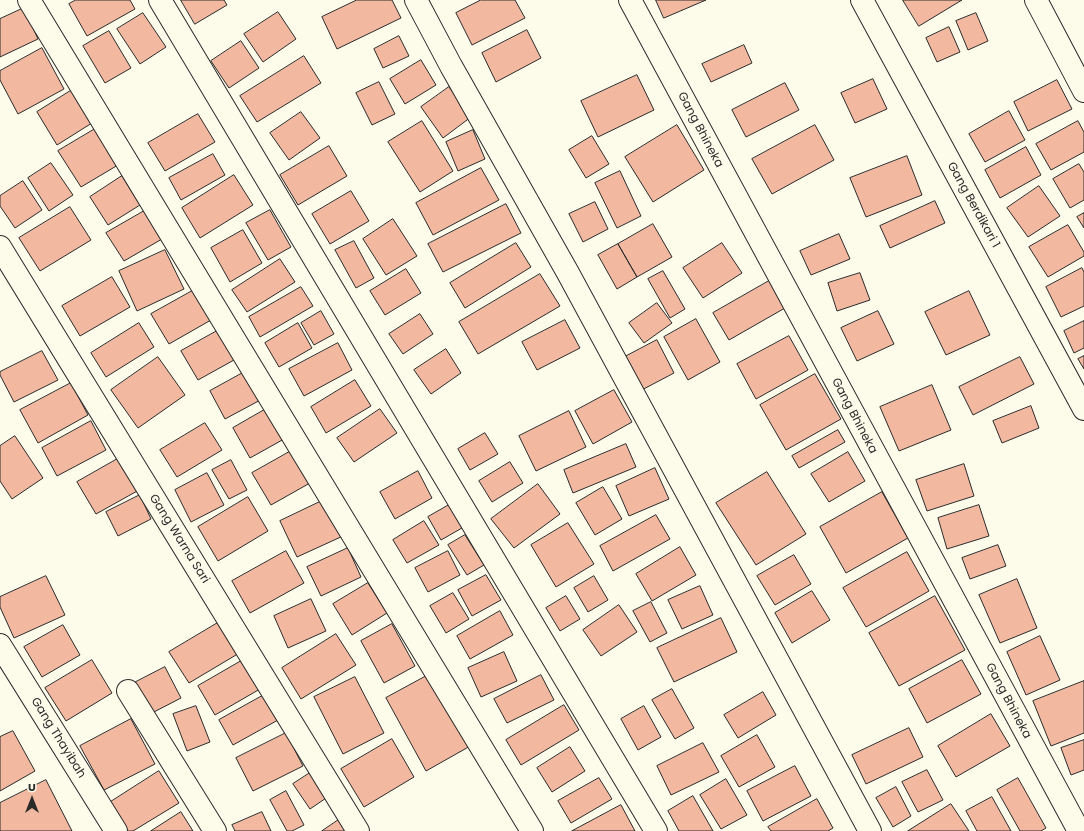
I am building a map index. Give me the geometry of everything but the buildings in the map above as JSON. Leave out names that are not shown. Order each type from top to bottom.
[{"type":"street","points":[[29,0],[532,831]]},
{"type":"street","points":[[160,0],[656,831]]},
{"type":"street","points":[[416,0],[451,66],[568,273],[870,831]]},
{"type":"street","name":"Gang Bhineka","points":[[630,0],[1079,831]]},
{"type":"street","name":"Gang Berdikari 1","points":[[862,0],[1084,409]]},
{"type":"street","points":[[1036,0],[1084,91]]},
{"type":"street","name":"Gang Warna Sari","points":[[0,247],[358,831]]},
{"type":"street","name":"Gang Thayibah","points":[[0,645],[116,831]]},
{"type":"street","points":[[128,691],[215,831]]}]
